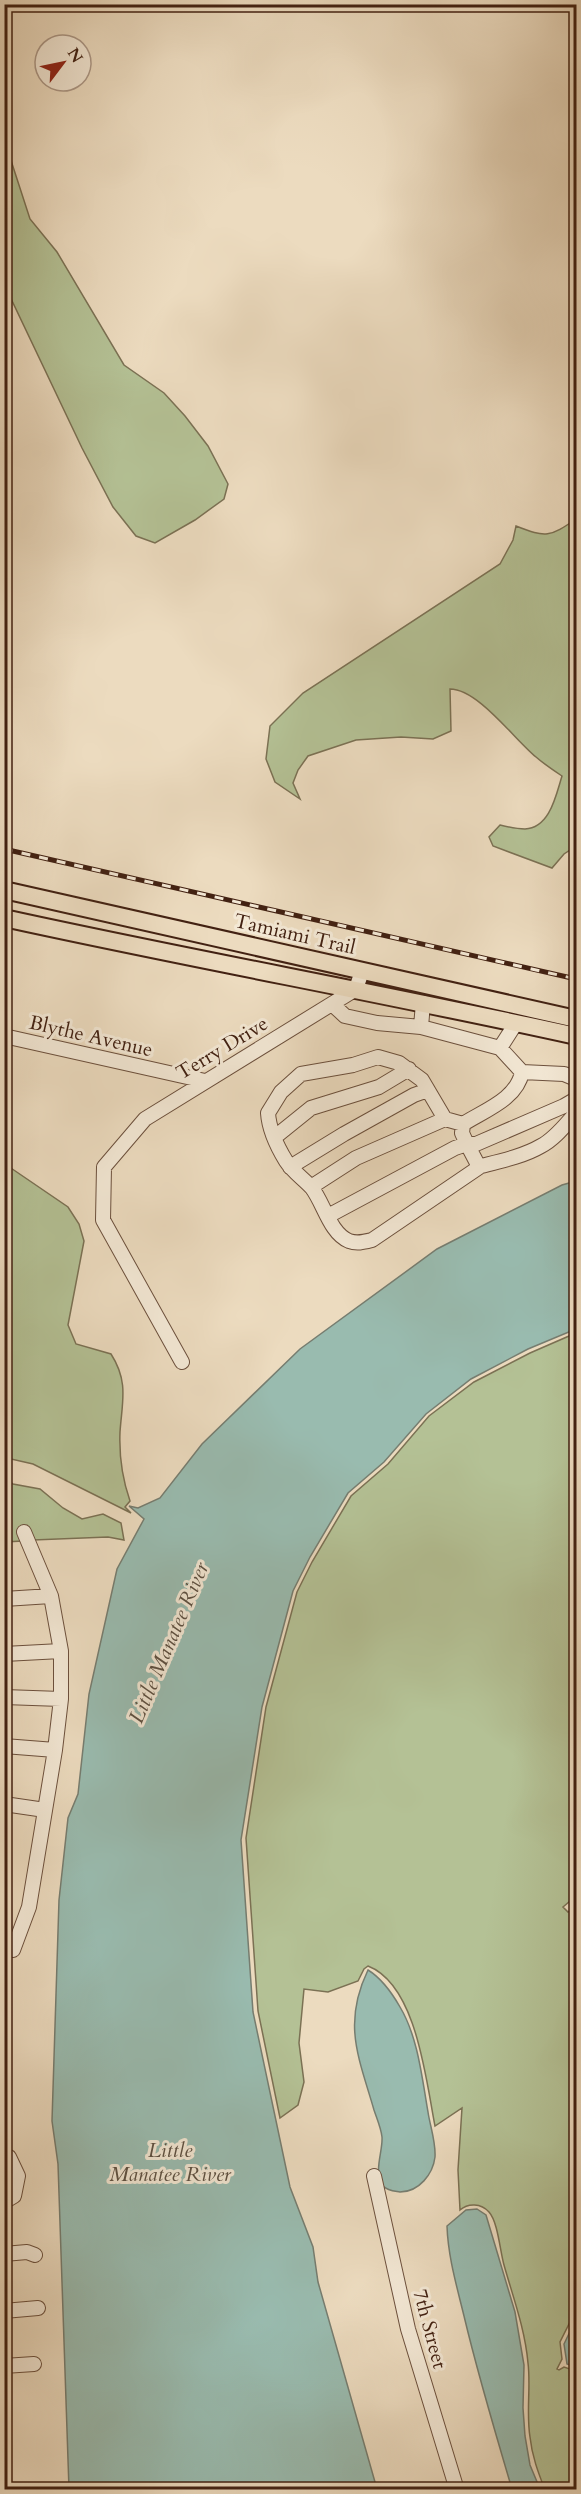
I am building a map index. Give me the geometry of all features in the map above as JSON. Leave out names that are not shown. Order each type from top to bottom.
[{"type":"main road","name":"Tamiami Trail","points":[[4,890],[576,1019]]},
{"type":"main road","name":"Tamiami Trail","points":[[4,918],[166,953],[423,1002],[576,1036]]},
{"type":"street","points":[[356,989],[362,970]]},
{"type":"street","name":"Terry Drive","points":[[182,1362],[103,1220],[104,1167],[145,1119],[356,989]]},
{"type":"street","points":[[421,1027],[423,1002]]},
{"type":"street","points":[[332,1004],[345,1016],[376,1023],[421,1027],[500,1048],[522,1072],[564,1074],[576,1079]]},
{"type":"street","points":[[500,1048],[516,1023]]},
{"type":"street","name":"Blythe Avenue","points":[[4,1036],[205,1081]]},
{"type":"street","points":[[445,1119],[422,1080],[393,1060],[378,1057],[340,1068],[301,1074],[281,1092],[268,1113],[268,1121],[290,1167],[311,1187],[335,1229],[349,1241],[363,1243],[372,1240],[481,1166],[543,1146],[576,1113]]},
{"type":"street","points":[[275,1137],[311,1108],[379,1087],[409,1069]]},
{"type":"street","points":[[311,1187],[356,1158],[445,1119],[463,1124],[512,1093],[520,1083],[522,1072]]},
{"type":"street","points":[[290,1167],[344,1134],[428,1090]]},
{"type":"street","points":[[328,1216],[455,1148],[476,1144],[576,1099]]},
{"type":"street","points":[[463,1124],[462,1133],[477,1163],[481,1166]]},
{"type":"street","points":[[13,1950],[29,1907],[55,1750],[61,1699],[61,1651],[51,1596],[24,1532]]},
{"type":"street","points":[[4,1599],[51,1596]]},
{"type":"street","points":[[4,1653],[61,1651]]},
{"type":"street","points":[[4,1697],[61,1699]]},
{"type":"street","points":[[4,1746],[55,1750]]},
{"type":"street","points":[[4,1804],[45,1810]]},
{"type":"street","points":[[4,2155],[9,2157],[18,2176],[14,2196],[4,2202]]},
{"type":"street","name":"7th Street","points":[[374,2176],[408,2329],[457,2490]]},
{"type":"street","points":[[4,2254],[27,2252],[35,2254]]},
{"type":"street","points":[[4,2311],[38,2308]]},
{"type":"street","points":[[4,2366],[34,2364]]},
{"type":"green space","points":[[5,142],[30,219],[57,252],[124,365],[164,393],[185,416],[208,446],[228,484],[224,499],[195,520],[155,543],[136,536],[113,507],[82,448],[5,286]]},
{"type":"green space","points":[[576,519],[576,846],[564,854],[552,868],[493,846],[489,837],[500,825],[525,829],[540,823],[551,809],[562,776],[527,749],[484,706],[461,691],[450,689],[451,731],[433,739],[401,737],[356,740],[308,756],[298,770],[293,783],[300,799],[275,782],[266,759],[270,726],[303,693],[500,564],[513,540],[516,526],[548,534]]},
{"type":"green space","points":[[5,1164],[68,1207],[79,1224],[84,1241],[68,1325],[76,1344],[111,1354],[117,1364],[123,1392],[121,1458],[130,1501],[125,1507],[131,1513],[33,1464],[7,1458],[5,1462]]},
{"type":"green space","points":[[576,1333],[576,1896],[563,1907],[568,1912],[576,1908],[576,2310],[560,2342],[562,2359],[557,2369],[564,2367],[576,2371],[576,2489],[545,2490],[531,2444],[528,2418],[529,2372],[524,2338],[495,2223],[489,2212],[482,2207],[471,2205],[460,2210],[458,2170],[462,2108],[435,2126],[416,2036],[398,1993],[385,1976],[368,1966],[358,1981],[328,1992],[304,1989],[299,2043],[304,2082],[298,2105],[280,2118],[258,2011],[246,1838],[266,1707],[297,1592],[351,1496],[388,1464],[429,1416],[474,1382],[530,1353]]},
{"type":"green space","points":[[5,1477],[13,1484],[40,1489],[63,1508],[82,1519],[103,1514],[121,1523],[124,1540],[108,1537],[33,1540],[27,1526],[18,1530],[22,1541],[5,1542]]},
{"type":"water","name":"Little Manatee River","points":[[576,1181],[576,1329],[528,1349],[471,1379],[426,1414],[384,1462],[348,1493],[310,1557],[293,1591],[262,1707],[241,1840],[253,2012],[290,2187],[313,2247],[318,2282],[377,2489],[69,2489],[58,2164],[52,2121],[59,1900],[68,1818],[78,1794],[89,1694],[117,1569],[144,1519],[129,1506],[138,1508],[160,1498],[202,1444],[300,1349],[437,1249],[562,1185]]},
{"type":"water","points":[[368,1970],[393,1996],[411,2031],[434,2140],[434,2163],[428,2176],[419,2185],[407,2191],[387,2189],[380,2180],[381,2134],[363,2074],[355,2024],[360,1989]]},
{"type":"water","points":[[477,2209],[486,2215],[515,2312],[524,2365],[525,2436],[530,2465],[540,2489],[512,2489],[469,2338],[453,2272],[447,2226],[466,2210]]},
{"type":"water","points":[[576,2319],[576,2367],[567,2364],[564,2344]]},
{"type":"railway","points":[[4,849],[576,979]]}]
